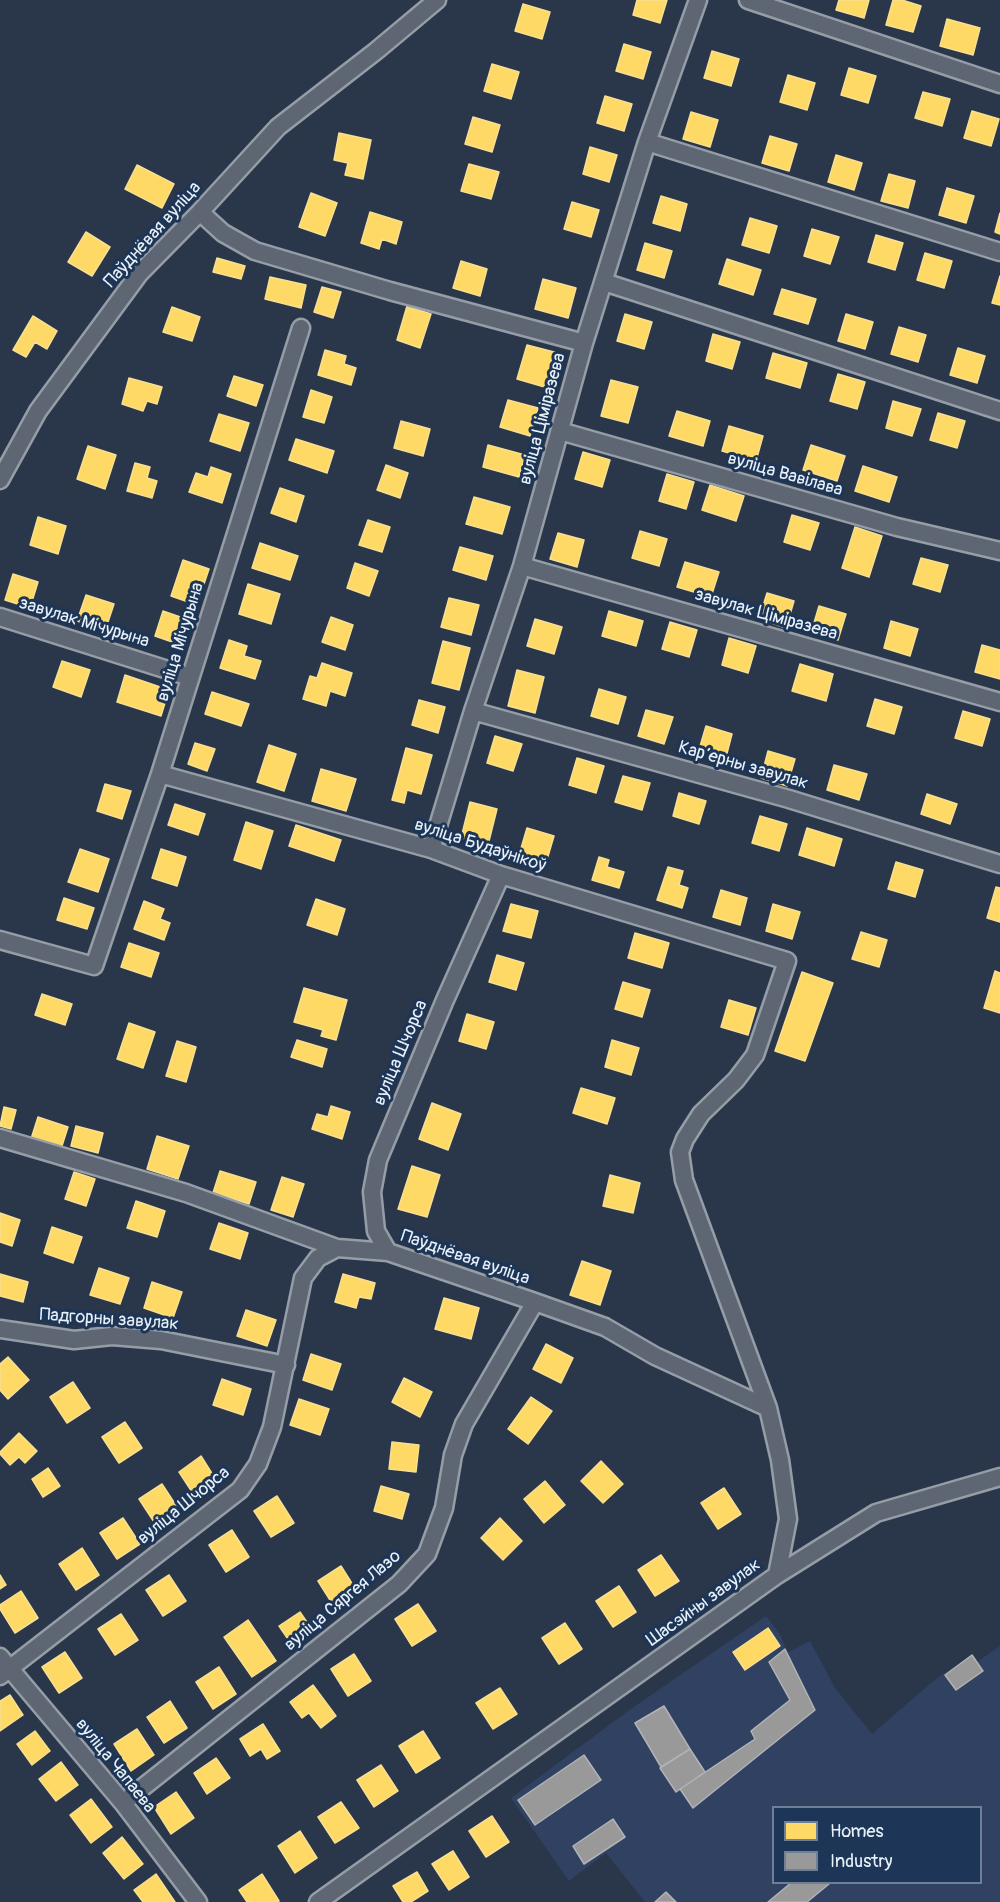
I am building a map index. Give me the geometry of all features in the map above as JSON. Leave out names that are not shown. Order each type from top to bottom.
[{"type":"street","name":"Паўднёвая вуліца","points":[[0,480],[38,411],[139,274],[278,127],[437,0]]},
{"type":"street","name":"вуліца Ціміразева","points":[[430,849],[522,566],[584,343],[647,142],[698,0]]},
{"type":"street","points":[[748,0],[1000,84]]},
{"type":"street","points":[[647,142],[1000,252]]},
{"type":"street","points":[[200,212],[223,233],[255,251],[390,291],[584,343]]},
{"type":"street","points":[[604,282],[1000,411]]},
{"type":"street","name":"вуліца Мічурына","points":[[0,940],[94,966],[160,774],[301,328]]},
{"type":"street","name":"вуліца Вавілава","points":[[560,431],[897,527],[1000,551]]},
{"type":"street","name":"завулак Ціміразева","points":[[522,566],[1000,702]]},
{"type":"street","name":"завулак Мічурына","points":[[0,617],[190,676]]},
{"type":"street","name":"Карʼерны завулак","points":[[473,711],[789,799],[1000,864]]},
{"type":"street","name":"вуліца Будаўнікоў","points":[[160,774],[430,849],[501,874],[787,961]]},
{"type":"street","name":"вуліца Шчорса","points":[[388,1252],[376,1231],[372,1192],[378,1160],[501,874]]},
{"type":"street","name":"Шасэйны завулак","points":[[318,1902],[777,1575],[788,1518],[780,1460],[768,1408],[684,1180],[680,1152],[700,1114],[736,1080],[755,1054],[787,961]]},
{"type":"street","name":"Паўднёвая вуліца","points":[[0,1138],[186,1193],[337,1248],[388,1252],[535,1302],[605,1327],[655,1356],[768,1408]]},
{"type":"street","name":"вуліца Шчорса","points":[[3,1668],[240,1490],[258,1464],[272,1427],[303,1278],[318,1258],[337,1248]]},
{"type":"street","name":"вуліца Сяргея Лазо","points":[[123,1803],[399,1584],[428,1554],[444,1508],[453,1455],[464,1424],[535,1302]]},
{"type":"street","name":"Падгорны завулак","points":[[0,1329],[74,1340],[112,1336],[161,1340],[286,1365]]},
{"type":"street","points":[[777,1575],[876,1513],[1000,1477]]},
{"type":"street","name":"вуліца Чапаева","points":[[3,1668],[123,1803],[198,1902]]},
{"type":"shaded area","points":[[766,1616],[781,1636],[787,1653],[810,1641],[835,1688],[872,1734],[937,1678],[972,1655],[977,1662],[1000,1646],[1000,1902],[645,1902],[606,1853],[569,1881],[511,1798],[628,1711]]},
{"type":"building: Homes","points":[[637,0],[667,0],[660,23],[633,15]]},
{"type":"building: Homes","points":[[839,0],[869,0],[864,18],[836,10]]},
{"type":"building: Homes","points":[[893,0],[902,0],[921,6],[913,32],[886,25]]},
{"type":"building: Homes","points":[[523,4],[550,12],[542,39],[515,31]]},
{"type":"building: Homes","points":[[947,19],[980,28],[973,55],[940,46]]},
{"type":"building: Homes","points":[[624,44],[651,52],[643,79],[616,71]]},
{"type":"building: Homes","points":[[712,51],[739,59],[731,86],[704,78]]},
{"type":"building: Homes","points":[[492,64],[519,72],[511,99],[484,91]]},
{"type":"building: Homes","points":[[849,68],[876,76],[868,103],[841,95]]},
{"type":"building: Homes","points":[[788,75],[815,83],[807,110],[780,102]]},
{"type":"building: Homes","points":[[923,92],[950,99],[942,126],[915,118]]},
{"type":"building: Homes","points":[[605,96],[632,104],[624,131],[597,123]]},
{"type":"building: Homes","points":[[972,111],[999,119],[991,146],[964,138]]},
{"type":"building: Homes","points":[[691,112],[718,120],[710,147],[683,139]]},
{"type":"building: Homes","points":[[473,117],[500,125],[492,152],[465,144]]},
{"type":"building: Homes","points":[[339,133],[371,140],[363,179],[345,175],[348,163],[334,160]]},
{"type":"building: Homes","points":[[770,136],[797,144],[789,171],[762,163]]},
{"type":"building: Homes","points":[[590,147],[617,155],[609,182],[583,174]]},
{"type":"building: Homes","points":[[836,155],[862,163],[854,190],[828,182]]},
{"type":"building: Homes","points":[[469,164],[499,172],[491,199],[461,191]]},
{"type":"building: Homes","points":[[137,165],[174,184],[162,208],[125,189]]},
{"type":"building: Homes","points":[[889,174],[915,181],[908,208],[881,201]]},
{"type":"building: Homes","points":[[947,188],[974,196],[966,223],[939,215]]},
{"type":"building: Homes","points":[[311,193],[337,203],[325,236],[299,227]]},
{"type":"building: Homes","points":[[661,196],[687,204],[680,231],[653,223]]},
{"type":"building: Homes","points":[[572,202],[599,210],[591,237],[564,229]]},
{"type":"building: Homes","points":[[370,212],[402,222],[396,244],[382,239],[379,249],[361,243]]},
{"type":"building: Homes","points":[[1000,213],[1000,234],[995,232]]},
{"type":"building: Homes","points":[[750,218],[777,226],[769,253],[742,245]]},
{"type":"building: Homes","points":[[812,229],[839,237],[830,264],[804,256]]},
{"type":"building: Homes","points":[[86,232],[110,247],[92,276],[68,262]]},
{"type":"building: Homes","points":[[876,235],[903,243],[895,270],[868,262]]},
{"type":"building: Homes","points":[[645,243],[672,251],[664,278],[637,270]]},
{"type":"building: Homes","points":[[925,253],[952,261],[944,288],[917,280]]},
{"type":"building: Homes","points":[[217,258],[245,266],[241,279],[213,272]]},
{"type":"building: Homes","points":[[727,259],[761,270],[753,295],[719,284]]},
{"type":"building: Homes","points":[[461,261],[487,269],[480,296],[453,288]]},
{"type":"building: Homes","points":[[1000,276],[1000,305],[992,303]]},
{"type":"building: Homes","points":[[270,277],[306,285],[301,308],[265,299]]},
{"type":"building: Homes","points":[[543,279],[576,288],[568,318],[535,309]]},
{"type":"building: Homes","points":[[322,287],[341,292],[333,318],[314,312]]},
{"type":"building: Homes","points":[[782,289],[816,299],[808,324],[774,314]]},
{"type":"building: Homes","points":[[407,306],[431,314],[420,348],[397,340]]},
{"type":"building: Homes","points":[[172,307],[200,317],[192,341],[163,332]]},
{"type":"building: Homes","points":[[625,314],[652,322],[644,349],[617,341]]},
{"type":"building: Homes","points":[[846,314],[873,322],[865,349],[838,341]]},
{"type":"building: Homes","points":[[33,316],[57,331],[47,349],[35,342],[26,357],[13,350]]},
{"type":"building: Homes","points":[[899,327],[926,335],[918,362],[891,354]]},
{"type":"building: Homes","points":[[713,334],[740,342],[732,369],[706,361]]},
{"type":"building: Homes","points":[[527,345],[558,353],[548,388],[517,379]]},
{"type":"building: Homes","points":[[958,348],[985,356],[977,383],[950,375]]},
{"type":"building: Homes","points":[[325,350],[346,356],[344,364],[356,368],[351,385],[318,375]]},
{"type":"building: Homes","points":[[773,353],[807,363],[800,388],[766,378]]},
{"type":"building: Homes","points":[[838,374],[865,382],[857,409],[830,401]]},
{"type":"building: Homes","points":[[234,376],[263,385],[256,406],[227,396]]},
{"type":"building: Homes","points":[[129,378],[162,387],[157,404],[147,401],[143,411],[122,404]]},
{"type":"building: Homes","points":[[611,380],[638,387],[628,423],[601,416]]},
{"type":"building: Homes","points":[[311,390],[332,397],[324,423],[303,417]]},
{"type":"building: Homes","points":[[508,400],[538,408],[530,436],[500,427]]},
{"type":"building: Homes","points":[[893,401],[921,409],[912,436],[886,428]]},
{"type":"building: Homes","points":[[677,411],[710,421],[703,446],[669,436]]},
{"type":"building: Homes","points":[[938,413],[965,421],[957,448],[930,440]]},
{"type":"building: Homes","points":[[219,414],[249,423],[240,451],[210,441]]},
{"type":"building: Homes","points":[[401,421],[430,429],[423,456],[394,448]]},
{"type":"building: Homes","points":[[729,426],[763,436],[756,461],[722,451]]},
{"type":"building: Homes","points":[[296,439],[334,451],[327,473],[289,460]]},
{"type":"building: Homes","points":[[488,445],[525,455],[519,477],[483,467]]},
{"type":"building: Homes","points":[[811,445],[845,456],[837,481],[803,470]]},
{"type":"building: Homes","points":[[88,446],[116,455],[105,489],[77,479]]},
{"type":"building: Homes","points":[[583,452],[610,460],[602,487],[575,479]]},
{"type":"building: Homes","points":[[135,463],[150,467],[147,478],[157,481],[152,498],[127,491]]},
{"type":"building: Homes","points":[[386,465],[408,473],[400,498],[377,490]]},
{"type":"building: Homes","points":[[863,466],[897,477],[889,502],[855,491]]},
{"type":"building: Homes","points":[[211,467],[231,474],[222,503],[189,492],[196,473],[208,477]]},
{"type":"building: Homes","points":[[667,474],[694,482],[686,509],[659,501]]},
{"type":"building: Homes","points":[[710,485],[744,496],[736,521],[702,510]]},
{"type":"building: Homes","points":[[280,488],[304,496],[296,522],[271,513]]},
{"type":"building: Homes","points":[[474,497],[510,507],[502,534],[466,524]]},
{"type":"building: Homes","points":[[792,515],[819,523],[810,550],[784,542]]},
{"type":"building: Homes","points":[[38,517],[66,526],[58,554],[30,545]]},
{"type":"building: Homes","points":[[368,520],[390,527],[382,552],[359,545]]},
{"type":"building: Homes","points":[[855,527],[882,536],[869,577],[842,568]]},
{"type":"building: Homes","points":[[640,531],[667,539],[659,566],[632,558]]},
{"type":"building: Homes","points":[[558,533],[584,540],[577,567],[550,559]]},
{"type":"building: Homes","points":[[260,543],[298,556],[290,580],[252,568]]},
{"type":"building: Homes","points":[[460,547],[493,556],[486,580],[453,570]]},
{"type":"building: Homes","points":[[921,558],[948,565],[940,592],[913,584]]},
{"type":"building: Homes","points":[[183,560],[209,569],[197,605],[171,596]]},
{"type":"building: Homes","points":[[685,562],[719,572],[711,597],[677,587]]},
{"type":"building: Homes","points":[[355,563],[378,571],[369,596],[347,588]]},
{"type":"building: Homes","points":[[13,574],[38,582],[30,608],[5,600]]},
{"type":"building: Homes","points":[[248,584],[280,594],[271,624],[239,614]]},
{"type":"building: Homes","points":[[767,593],[794,601],[786,628],[759,619]]},
{"type":"building: Homes","points":[[86,595],[114,604],[105,631],[77,621]]},
{"type":"building: Homes","points":[[449,598],[479,605],[471,635],[441,627]]},
{"type":"building: Homes","points":[[819,606],[846,614],[838,640],[811,633]]},
{"type":"building: Homes","points":[[163,611],[186,619],[178,644],[155,636]]},
{"type":"building: Homes","points":[[609,611],[643,621],[636,646],[602,636]]},
{"type":"building: Homes","points":[[331,617],[353,625],[345,650],[322,642]]},
{"type":"building: Homes","points":[[535,619],[562,627],[554,654],[527,646]]},
{"type":"building: Homes","points":[[891,621],[918,629],[910,656],[884,648]]},
{"type":"building: Homes","points":[[670,622],[697,630],[689,657],[662,649]]},
{"type":"building: Homes","points":[[729,638],[756,646],[748,673],[722,665]]},
{"type":"building: Homes","points":[[229,640],[247,646],[244,656],[261,661],[255,679],[220,668]]},
{"type":"building: Homes","points":[[443,641],[470,648],[459,690],[432,683]]},
{"type":"building: Homes","points":[[982,645],[1000,650],[1000,679],[975,672]]},
{"type":"building: Homes","points":[[62,661],[90,670],[81,697],[53,687]]},
{"type":"building: Homes","points":[[322,663],[352,673],[345,696],[330,691],[326,706],[303,699],[310,676],[317,678]]},
{"type":"building: Homes","points":[[800,664],[833,674],[826,701],[792,691]]},
{"type":"building: Homes","points":[[517,670],[544,677],[535,713],[508,706]]},
{"type":"building: Homes","points":[[125,675],[169,690],[161,716],[117,702]]},
{"type":"building: Homes","points":[[599,689],[626,697],[618,724],[591,716]]},
{"type":"building: Homes","points":[[212,692],[249,704],[241,726],[205,714]]},
{"type":"building: Homes","points":[[875,699],[902,707],[894,734],[867,726]]},
{"type":"building: Homes","points":[[419,700],[445,707],[438,733],[412,725]]},
{"type":"building: Homes","points":[[646,710],[673,717],[664,744],[638,736]]},
{"type":"building: Homes","points":[[963,711],[990,719],[982,746],[955,738]]},
{"type":"building: Homes","points":[[706,726],[732,734],[725,761],[698,753]]},
{"type":"building: Homes","points":[[495,736],[522,744],[513,771],[487,763]]},
{"type":"building: Homes","points":[[195,743],[215,749],[207,771],[188,764]]},
{"type":"building: Homes","points":[[269,745],[296,754],[284,791],[257,782]]},
{"type":"building: Homes","points":[[406,748],[432,755],[421,794],[407,790],[404,803],[392,800]]},
{"type":"building: Homes","points":[[768,751],[795,759],[787,786],[761,778]]},
{"type":"building: Homes","points":[[577,758],[604,766],[596,793],[569,785]]},
{"type":"building: Homes","points":[[834,765],[867,774],[859,800],[827,790]]},
{"type":"building: Homes","points":[[321,769],[356,779],[346,811],[312,801]]},
{"type":"building: Homes","points":[[623,776],[650,783],[642,810],[615,802]]},
{"type":"building: Homes","points":[[105,784],[131,791],[122,819],[97,811]]},
{"type":"building: Homes","points":[[679,793],[706,801],[699,824],[673,816]]},
{"type":"building: Homes","points":[[927,794],[957,804],[950,824],[921,814]]},
{"type":"building: Homes","points":[[470,802],[497,809],[488,845],[461,838]]},
{"type":"building: Homes","points":[[175,804],[205,814],[198,835],[168,825]]},
{"type":"building: Homes","points":[[760,816],[787,824],[779,851],[752,843]]},
{"type":"building: Homes","points":[[246,822],[273,831],[261,869],[234,860]]},
{"type":"building: Homes","points":[[296,825],[341,840],[334,861],[289,846]]},
{"type":"building: Homes","points":[[527,828],[554,836],[546,863],[519,855]]},
{"type":"building: Homes","points":[[807,828],[842,839],[834,866],[799,855]]},
{"type":"building: Homes","points":[[80,849],[109,859],[98,892],[68,882]]},
{"type":"building: Homes","points":[[161,849],[186,857],[177,886],[152,878]]},
{"type":"building: Homes","points":[[599,857],[609,860],[607,867],[624,872],[619,888],[592,880]]},
{"type":"building: Homes","points":[[896,862],[923,870],[915,897],[888,889]]},
{"type":"building: Homes","points":[[668,867],[683,871],[679,885],[688,888],[682,908],[657,900]]},
{"type":"building: Homes","points":[[996,887],[1000,888],[1000,922],[987,918]]},
{"type":"building: Homes","points":[[721,890],[747,898],[740,925],[713,917]]},
{"type":"building: Homes","points":[[64,898],[94,908],[87,929],[57,920]]},
{"type":"building: Homes","points":[[316,899],[345,909],[337,935],[307,925]]},
{"type":"building: Homes","points":[[144,901],[164,909],[160,919],[170,923],[164,940],[134,929]]},
{"type":"building: Homes","points":[[511,904],[538,911],[531,938],[503,931]]},
{"type":"building: Homes","points":[[773,904],[800,912],[792,939],[766,931]]},
{"type":"building: Homes","points":[[861,932],[887,940],[879,967],[852,959]]},
{"type":"building: Homes","points":[[635,933],[669,943],[662,968],[628,958]]},
{"type":"building: Homes","points":[[129,943],[159,953],[151,977],[121,967]]},
{"type":"building: Homes","points":[[497,955],[524,963],[516,990],[489,982]]},
{"type":"building: Homes","points":[[995,971],[1000,973],[1000,1013],[984,1008]]},
{"type":"building: Homes","points":[[802,972],[833,983],[805,1061],[775,1051]]},
{"type":"building: Homes","points":[[623,982],[650,990],[642,1017],[615,1009]]},
{"type":"building: Homes","points":[[304,988],[347,1000],[336,1040],[321,1036],[323,1030],[294,1022]]},
{"type":"building: Homes","points":[[42,994],[72,1004],[65,1025],[35,1015]]},
{"type":"building: Homes","points":[[729,1000],[756,1008],[748,1035],[721,1027]]},
{"type":"building: Homes","points":[[467,1014],[494,1022],[486,1049],[459,1041]]},
{"type":"building: Homes","points":[[129,1023],[155,1032],[143,1068],[117,1059]]},
{"type":"building: Homes","points":[[297,1040],[327,1049],[322,1067],[291,1057]]},
{"type":"building: Homes","points":[[612,1040],[639,1048],[631,1075],[605,1067]]},
{"type":"building: Homes","points":[[177,1041],[196,1047],[186,1082],[166,1076]]},
{"type":"building: Homes","points":[[581,1088],[615,1098],[607,1124],[573,1113]]},
{"type":"building: Homes","points":[[432,1103],[461,1114],[448,1150],[419,1139]]},
{"type":"building: Homes","points":[[331,1106],[350,1112],[342,1139],[312,1129],[317,1114],[328,1117]]},
{"type":"building: Homes","points":[[4,1107],[16,1110],[11,1129],[0,1126]]},
{"type":"building: Homes","points":[[38,1117],[68,1127],[61,1149],[31,1139]]},
{"type":"building: Homes","points":[[76,1126],[103,1133],[98,1153],[71,1146]]},
{"type":"building: Homes","points":[[157,1136],[189,1146],[178,1179],[147,1169]]},
{"type":"building: Homes","points":[[412,1166],[440,1175],[427,1217],[398,1209]]},
{"type":"building: Homes","points":[[220,1171],[256,1182],[249,1204],[213,1193]]},
{"type":"building: Homes","points":[[74,1172],[95,1179],[86,1206],[65,1199]]},
{"type":"building: Homes","points":[[610,1175],[640,1183],[633,1213],[603,1206]]},
{"type":"building: Homes","points":[[282,1177],[304,1184],[293,1217],[271,1210]]},
{"type":"building: Homes","points":[[136,1201],[165,1211],[157,1237],[127,1228]]},
{"type":"building: Homes","points":[[0,1213],[20,1220],[12,1246],[0,1242]]},
{"type":"building: Homes","points":[[219,1223],[248,1233],[240,1259],[210,1249]]},
{"type":"building: Homes","points":[[52,1227],[82,1237],[73,1263],[44,1253]]},
{"type":"building: Homes","points":[[582,1261],[611,1271],[600,1305],[570,1295]]},
{"type":"building: Homes","points":[[99,1268],[129,1278],[120,1304],[90,1295]]},
{"type":"building: Homes","points":[[0,1274],[28,1282],[23,1302],[0,1296]]},
{"type":"building: Homes","points":[[343,1274],[375,1283],[371,1299],[359,1297],[356,1308],[335,1302]]},
{"type":"building: Homes","points":[[152,1282],[182,1292],[173,1318],[144,1308]]},
{"type":"building: Homes","points":[[444,1298],[479,1308],[471,1339],[435,1329]]},
{"type":"building: Homes","points":[[246,1310],[276,1320],[267,1346],[237,1336]]},
{"type":"building: Homes","points":[[546,1344],[573,1358],[561,1383],[533,1369]]},
{"type":"building: Homes","points":[[311,1354],[341,1364],[332,1390],[303,1380]]},
{"type":"building: Homes","points":[[8,1357],[29,1380],[8,1399],[0,1390],[0,1364]]},
{"type":"building: Homes","points":[[404,1378],[432,1392],[420,1417],[392,1402]]},
{"type":"building: Homes","points":[[222,1379],[251,1389],[243,1415],[213,1405]]},
{"type":"building: Homes","points":[[73,1382],[90,1408],[67,1423],[50,1397]]},
{"type":"building: Homes","points":[[531,1397],[552,1411],[528,1444],[508,1429]]},
{"type":"building: Homes","points":[[299,1399],[329,1409],[320,1435],[290,1425]]},
{"type":"building: Homes","points":[[125,1422],[142,1448],[119,1463],[102,1437]]},
{"type":"building: Homes","points":[[19,1433],[37,1451],[25,1463],[19,1457],[10,1465],[0,1452]]},
{"type":"building: Homes","points":[[392,1442],[419,1445],[416,1472],[389,1469]]},
{"type":"building: Homes","points":[[201,1456],[218,1483],[196,1498],[179,1472]]},
{"type":"building: Homes","points":[[601,1461],[623,1484],[603,1503],[581,1481]]},
{"type":"building: Homes","points":[[48,1468],[60,1486],[43,1497],[32,1479]]},
{"type":"building: Homes","points":[[545,1481],[565,1505],[544,1523],[524,1499]]},
{"type":"building: Homes","points":[[162,1484],[179,1510],[156,1525],[139,1499]]},
{"type":"building: Homes","points":[[381,1486],[409,1494],[402,1519],[374,1511]]},
{"type":"building: Homes","points":[[724,1488],[741,1514],[718,1529],[701,1503]]},
{"type":"building: Homes","points":[[277,1496],[294,1523],[271,1537],[254,1511]]},
{"type":"building: Homes","points":[[123,1518],[140,1544],[117,1559],[100,1533]]},
{"type":"building: Homes","points":[[500,1518],[522,1541],[503,1560],[481,1538]]},
{"type":"building: Homes","points":[[232,1530],[249,1557],[226,1572],[209,1545]]},
{"type":"building: Homes","points":[[82,1548],[99,1575],[76,1590],[59,1564]]},
{"type":"building: Homes","points":[[661,1555],[679,1581],[655,1596],[638,1570]]},
{"type":"building: Homes","points":[[341,1566],[358,1593],[335,1608],[318,1581]]},
{"type":"building: Homes","points":[[0,1575],[6,1585],[0,1589]]},
{"type":"building: Homes","points":[[169,1575],[186,1601],[163,1616],[146,1590]]},
{"type":"building: Homes","points":[[619,1586],[636,1612],[613,1627],[596,1601]]},
{"type":"building: Homes","points":[[21,1591],[38,1618],[15,1633],[0,1609],[0,1605]]},
{"type":"building: Homes","points":[[418,1604],[436,1631],[412,1646],[395,1619]]},
{"type":"building: Homes","points":[[300,1612],[313,1631],[292,1645],[279,1626]]},
{"type":"building: Homes","points":[[121,1614],[138,1640],[115,1655],[98,1629]]},
{"type":"building: Homes","points":[[248,1620],[276,1661],[252,1677],[224,1637]]},
{"type":"building: Homes","points":[[565,1623],[582,1649],[559,1664],[542,1638]]},
{"type":"building: Homes","points":[[768,1628],[780,1646],[745,1670],[733,1652]]},
{"type":"building: Homes","points":[[65,1652],[82,1678],[59,1693],[42,1667]]},
{"type":"building: Homes","points":[[354,1654],[371,1681],[348,1696],[331,1669]]},
{"type":"building: Homes","points":[[219,1667],[236,1694],[213,1709],[196,1682]]},
{"type":"building: Homes","points":[[313,1685],[336,1716],[321,1728],[309,1713],[302,1718],[290,1702]]},
{"type":"building: Homes","points":[[500,1688],[517,1714],[493,1729],[476,1703]]},
{"type":"building: Homes","points":[[10,1695],[23,1715],[0,1731],[0,1701]]},
{"type":"building: Homes","points":[[170,1701],[187,1728],[164,1743],[147,1717]]},
{"type":"building: Homes","points":[[263,1724],[280,1751],[267,1759],[261,1749],[250,1756],[240,1739]]},
{"type":"building: Homes","points":[[137,1729],[154,1755],[131,1771],[114,1744]]},
{"type":"building: Homes","points":[[35,1731],[50,1751],[32,1765],[17,1744]]},
{"type":"building: Homes","points":[[423,1731],[440,1758],[416,1773],[399,1746]]},
{"type":"building: Homes","points":[[216,1758],[230,1778],[207,1794],[194,1773]]},
{"type":"building: Homes","points":[[61,1762],[78,1785],[56,1801],[39,1779]]},
{"type":"building: Homes","points":[[381,1765],[398,1791],[374,1807],[357,1780]]},
{"type":"building: Homes","points":[[176,1792],[194,1818],[171,1834],[154,1807]]},
{"type":"building: Homes","points":[[91,1799],[112,1827],[91,1843],[70,1815]]},
{"type":"building: Homes","points":[[341,1802],[359,1828],[335,1843],[318,1817]]},
{"type":"building: Homes","points":[[492,1816],[509,1842],[486,1857],[469,1831]]},
{"type":"building: Homes","points":[[300,1831],[317,1858],[295,1873],[278,1846]]},
{"type":"building: Homes","points":[[122,1837],[143,1864],[124,1879],[103,1853]]},
{"type":"building: Homes","points":[[453,1851],[469,1877],[449,1890],[432,1864]]},
{"type":"building: Homes","points":[[417,1872],[428,1891],[411,1902],[403,1902],[393,1886]]},
{"type":"building: Homes","points":[[156,1874],[175,1902],[143,1902],[134,1890]]},
{"type":"building: Homes","points":[[262,1874],[279,1901],[247,1902],[239,1890]]},
{"type":"building: Industry","points":[[785,1649],[815,1710],[693,1808],[680,1789],[755,1739],[751,1731],[790,1700],[769,1662]]},
{"type":"building: Industry","points":[[972,1655],[983,1671],[956,1690],[945,1675]]},
{"type":"building: Industry","points":[[664,1706],[690,1749],[661,1767],[635,1723]]},
{"type":"building: Industry","points":[[690,1749],[705,1772],[676,1792],[660,1768]]},
{"type":"building: Industry","points":[[584,1755],[601,1780],[535,1825],[518,1800]]},
{"type":"building: Industry","points":[[613,1819],[625,1837],[584,1864],[573,1846]]},
{"type":"building: Industry","points":[[790,1884],[829,1884],[807,1902],[768,1902]]},
{"type":"building: Industry","points":[[666,1892],[676,1902],[655,1902]]}]
